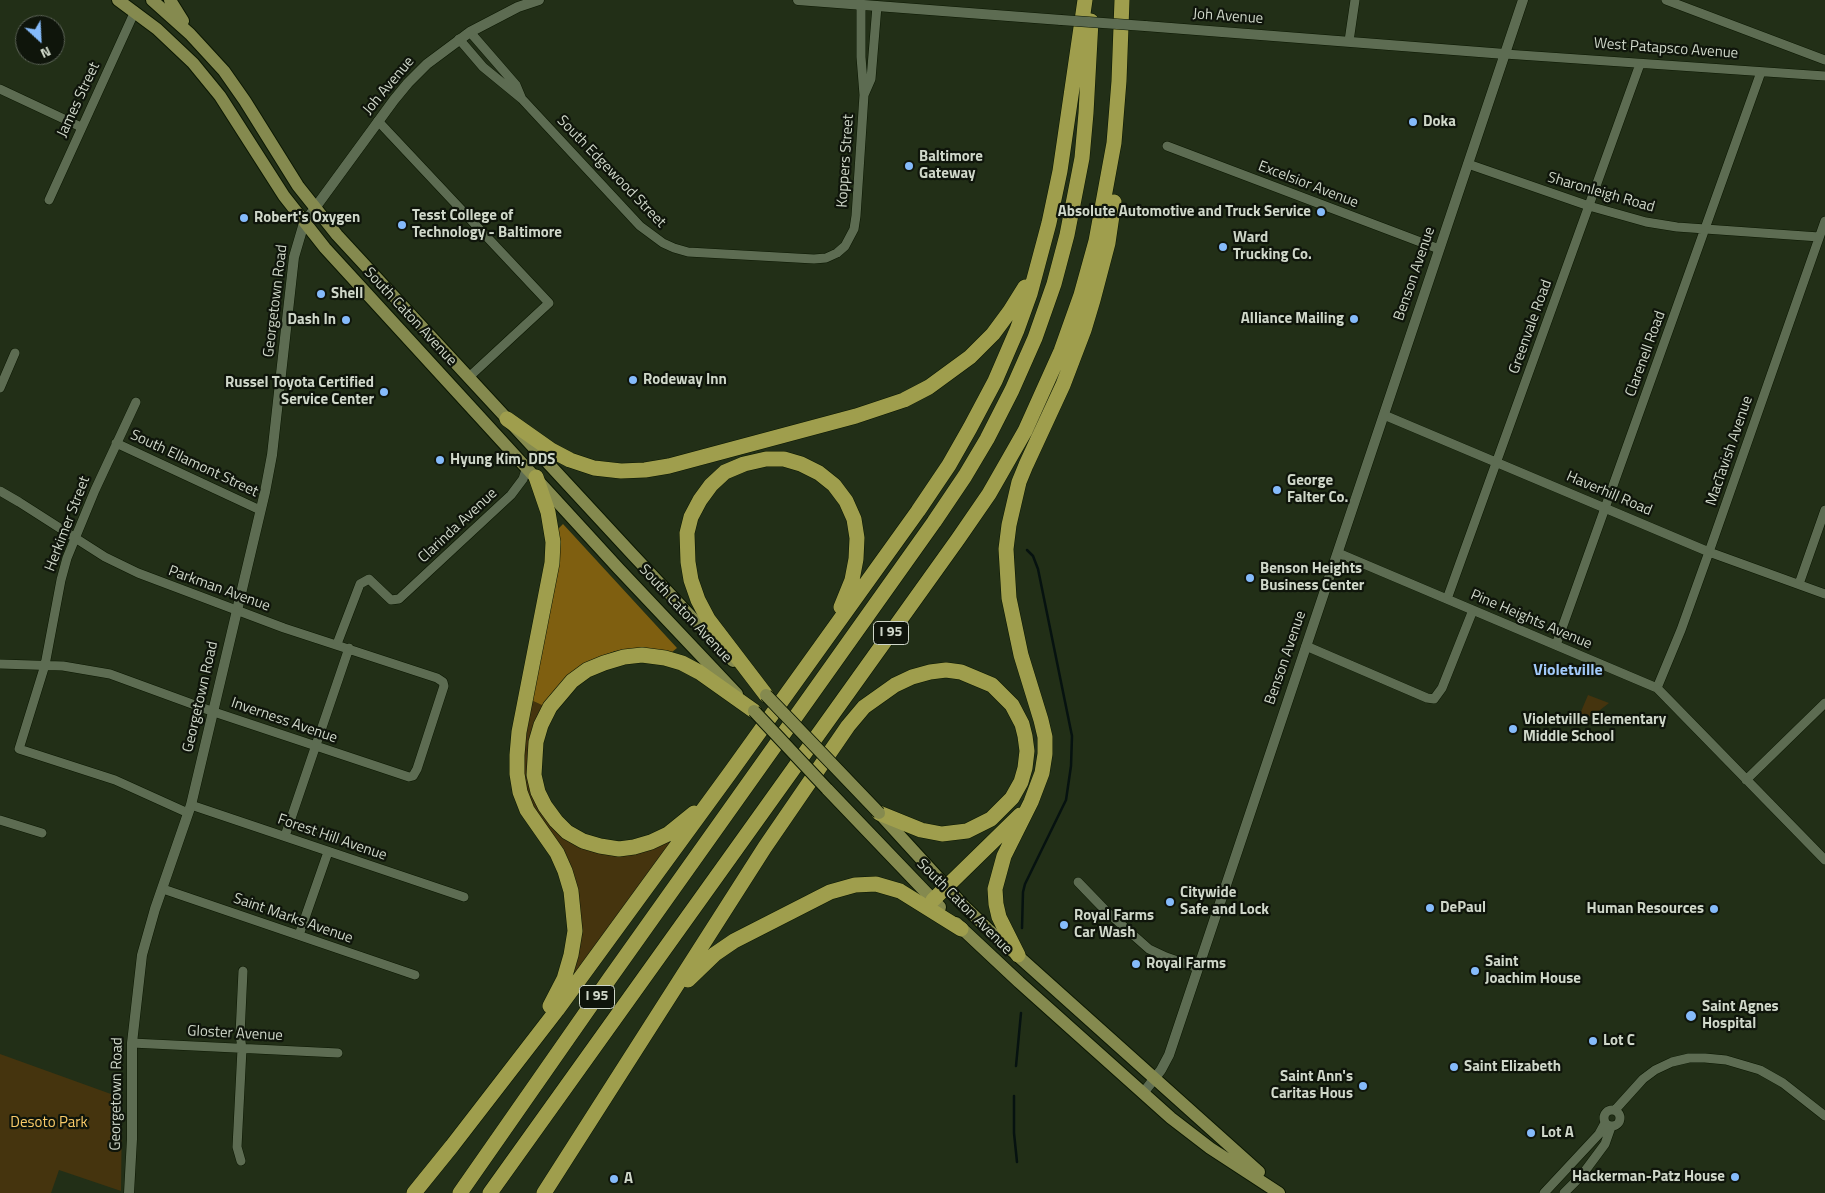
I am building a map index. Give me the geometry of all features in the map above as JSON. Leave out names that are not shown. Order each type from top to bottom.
[{"type":"highway","points":[[414,1193],[557,1010],[730,773],[918,511],[970,428],[1017,330],[1030,294],[1050,223],[1060,171],[1085,0]]},
{"type":"highway","name":"I 95","points":[[460,1193],[949,500],[1000,415],[1024,365],[1042,320],[1061,260],[1074,207],[1080,177],[1086,113],[1091,0]]},
{"type":"highway","points":[[1018,956],[999,917],[995,889],[1004,856],[1031,802],[1042,773],[1045,737],[1021,655],[1009,598],[1006,549],[1009,525],[1019,482],[1063,385],[1084,330],[1108,243],[1120,143],[1123,86],[1122,0]]},
{"type":"highway","name":"I 95","points":[[490,1193],[963,532],[1000,475],[1025,431],[1064,342],[1081,295],[1096,241],[1114,143],[1119,81],[1122,0]]},
{"type":"highway","points":[[507,419],[536,440],[570,460],[594,468],[621,471],[669,466],[879,410],[929,387],[970,357],[993,334],[1023,291],[1050,223]]},
{"type":"highway","points":[[766,695],[708,620],[698,600],[688,562],[687,533],[692,517],[700,500],[711,485],[726,472],[744,464],[766,459],[784,459],[819,472],[834,485],[846,501],[854,519],[857,538],[856,559],[852,580],[844,602],[820,647]]},
{"type":"highway","points":[[452,1146],[550,1005],[564,979],[572,955],[575,931],[571,891],[565,871],[557,853],[527,810],[520,792],[517,774],[519,732],[552,563],[553,549],[550,520],[531,472]]},
{"type":"highway","points":[[730,773],[697,810],[668,834],[634,847],[619,849],[600,846],[583,841],[568,832],[556,821],[545,806],[538,792],[534,775],[536,742],[541,725],[550,707],[572,681],[587,670],[604,662],[624,657],[650,656],[682,663],[699,672],[754,712]]},
{"type":"highway","points":[[544,1193],[765,847],[837,742],[864,707],[895,685],[912,677],[930,672],[946,670],[961,672],[992,684],[1012,705],[1022,724],[1025,736],[1027,751],[1025,768],[1021,782],[1012,798],[997,814],[979,826],[967,831],[942,834],[921,830],[879,814]]},
{"type":"highway","points":[[932,900],[1031,802]]},
{"type":"highway","points":[[644,1039],[684,984],[715,954],[754,930],[830,892],[865,884],[889,887],[900,891],[962,929]]},
{"type":"main road","points":[[118,0],[135,11],[144,0]]},
{"type":"main road","name":"South Caton Avenue","points":[[152,0],[208,52],[235,86],[282,163],[314,208],[337,235],[632,556],[989,930],[1283,1193]]},
{"type":"main road","name":"South Caton Avenue","points":[[170,0],[190,34]]},
{"type":"main road","name":"South Caton Avenue","points":[[135,11],[177,47],[210,82],[279,189],[330,254],[754,712],[932,900],[1019,982],[1171,1118],[1210,1148],[1279,1193]]},
{"type":"street","name":"Joh Avenue","points":[[314,208],[378,121],[414,77],[470,32],[518,7],[539,0]]},
{"type":"street","name":"Joh Avenue","points":[[798,0],[1505,54]]},
{"type":"street","points":[[1349,41],[1355,0]]},
{"type":"street","name":"Benson Avenue","points":[[1144,1092],[1155,1079],[1169,1055],[1522,0]]},
{"type":"street","points":[[1666,0],[1825,60]]},
{"type":"street","name":"Koppers Street","points":[[854,229],[864,95],[861,57],[861,5]]},
{"type":"street","name":"Koppers Street","points":[[864,95],[871,79],[877,6]]},
{"type":"street","name":"James Street","points":[[49,200],[135,11]]},
{"type":"street","name":"South Edgewood Street","points":[[470,32],[516,85],[522,99]]},
{"type":"street","name":"South Edgewood Street","points":[[459,39],[483,67],[522,99],[640,226],[652,237],[674,248],[688,252],[814,259],[826,258],[837,253],[845,246],[854,229]]},
{"type":"street","name":"West Patapsco Avenue","points":[[1505,54],[1825,76]]},
{"type":"street","name":"Greenvale Road","points":[[1447,599],[1640,64]]},
{"type":"street","name":"Clarenell Road","points":[[1556,646],[1760,72]]},
{"type":"street","points":[[0,89],[81,127]]},
{"type":"street","points":[[378,121],[549,303],[469,377]]},
{"type":"street","name":"Excelsior Avenue","points":[[1167,146],[1440,249]]},
{"type":"street","name":"Sharonleigh Road","points":[[1468,164],[1589,206],[1646,222],[1704,230],[1819,237]]},
{"type":"street","name":"Georgetown Road","points":[[129,1193],[132,1139],[132,1043],[142,955],[189,809],[214,712],[272,455],[294,257],[304,223],[314,208]]},
{"type":"street","name":"MacTavish Avenue","points":[[1657,688],[1681,630],[1825,221]]},
{"type":"street","points":[[0,388],[16,353]]},
{"type":"street","name":"Herkimer Street","points":[[19,749],[45,665],[60,580],[74,538],[136,402]]},
{"type":"street","name":"Haverhill Road","points":[[1384,415],[1709,552],[1825,594]]},
{"type":"street","name":"South Ellamont Street","points":[[116,443],[260,510]]},
{"type":"street","name":"Clarinda Avenue","points":[[338,644],[358,587],[364,581],[369,579],[372,581],[391,600],[399,599],[511,495],[531,472]]},
{"type":"street","name":"Parkman Avenue","points":[[0,491],[125,568],[236,610],[438,678],[443,682],[444,689],[417,769],[412,776]]},
{"type":"street","points":[[1799,584],[1825,510]]},
{"type":"street","name":"Pine Heights Avenue","points":[[1338,553],[1657,688],[1825,860]]},
{"type":"street","points":[[1306,646],[1427,698],[1434,699],[1442,688],[1473,610]]},
{"type":"street","points":[[285,836],[349,648]]},
{"type":"street","name":"Inverness Avenue","points":[[0,664],[63,666],[110,674],[214,712],[406,777],[412,776]]},
{"type":"street","points":[[1746,780],[1825,703]]},
{"type":"street","name":"Forest Hill Avenue","points":[[19,749],[115,780],[189,809],[285,836],[464,897]]},
{"type":"street","points":[[0,820],[42,833]]},
{"type":"street","points":[[299,935],[328,852]]},
{"type":"street","points":[[1078,882],[1106,911],[1149,949],[1166,958],[1198,968]]},
{"type":"street","name":"Saint Marks Avenue","points":[[163,889],[414,975]]},
{"type":"street","points":[[241,1161],[237,1147],[242,1048],[240,1034],[243,971]]},
{"type":"street","name":"Gloster Avenue","points":[[132,1043],[338,1053]]},
{"type":"street","points":[[1564,1193],[1582,1174],[1605,1144],[1608,1125],[1603,1118],[1606,1112],[1615,1110],[1642,1080],[1655,1070],[1672,1062],[1705,1058],[1726,1060],[1760,1070],[1783,1083],[1825,1116]]},
{"type":"street","points":[[1544,1193],[1608,1125]]},
{"type":"green space","points":[[1588,695],[1609,703],[1591,717],[1580,714]]},
{"type":"green space","points":[[531,700],[544,706],[539,806],[619,856],[636,854],[667,842],[673,842],[572,977],[580,918],[529,802],[521,757]]},
{"type":"green space","name":"Desoto Park","points":[[0,1054],[122,1098],[121,1191],[59,1170],[51,1193],[0,1193]]},
{"type":"shaded area","points":[[563,524],[677,648],[672,652],[643,648],[615,651],[589,661],[574,671],[554,691],[544,706],[531,700],[557,530]]},
{"type":"waterway","points":[[1022,928],[1025,884],[1066,800],[1071,766],[1072,736],[1038,569],[1033,556],[1027,550]]},
{"type":"waterway","points":[[1016,1066],[1021,1013]]},
{"type":"waterway","points":[[1014,1096],[1014,1133],[1017,1162]]},
{"type":"place","name":"Doka","points":[[1413,122]]},
{"type":"place","name":"Baltimore Gateway","points":[[909,166]]},
{"type":"place","name":"Absolute Automotive and Truck Service","points":[[1321,212]]},
{"type":"place","name":"Robert's Oxygen","points":[[244,218]]},
{"type":"place","name":"Tesst College of Technology - Baltimore","points":[[402,225]]},
{"type":"place","name":"Ward Trucking Co.","points":[[1223,247]]},
{"type":"place","name":"Shell","points":[[321,294]]},
{"type":"place","name":"Alliance Mailing","points":[[1354,319]]},
{"type":"place","name":"Dash In","points":[[346,320]]},
{"type":"place","name":"Rodeway Inn","points":[[633,380]]},
{"type":"place","name":"Russel Toyota Certified Service Center","points":[[384,392]]},
{"type":"place","name":"Hyung Kim, DDS","points":[[440,460]]},
{"type":"place","name":"George Falter Co.","points":[[1277,490]]},
{"type":"place","name":"Benson Heights Business Center","points":[[1250,578]]},
{"type":"place","name":"Violetville Elementary Middle School","points":[[1513,729]]},
{"type":"place","name":"Citywide Safe and Lock","points":[[1170,902]]},
{"type":"place","name":"DePaul","points":[[1430,908]]},
{"type":"place","name":"Human Resources","points":[[1714,909]]},
{"type":"place","name":"Royal Farms Car Wash","points":[[1064,925]]},
{"type":"place","name":"Royal Farms","points":[[1136,964]]},
{"type":"place","name":"Saint Joachim House","points":[[1475,971]]},
{"type":"place","name":"Saint Agnes Hospital","points":[[1691,1016]]},
{"type":"place","name":"Lot C","points":[[1593,1041]]},
{"type":"place","name":"Saint Elizabeth","points":[[1454,1067]]},
{"type":"place","name":"Saint Ann's Caritas Hous","points":[[1363,1086]]},
{"type":"place","name":"Lot A","points":[[1531,1133]]},
{"type":"place","name":"Hackerman-Patz House","points":[[1735,1177]]},
{"type":"place","name":"A","points":[[614,1179]]},
{"type":"district","name":"Violetville","points":[[1568,671]]}]
